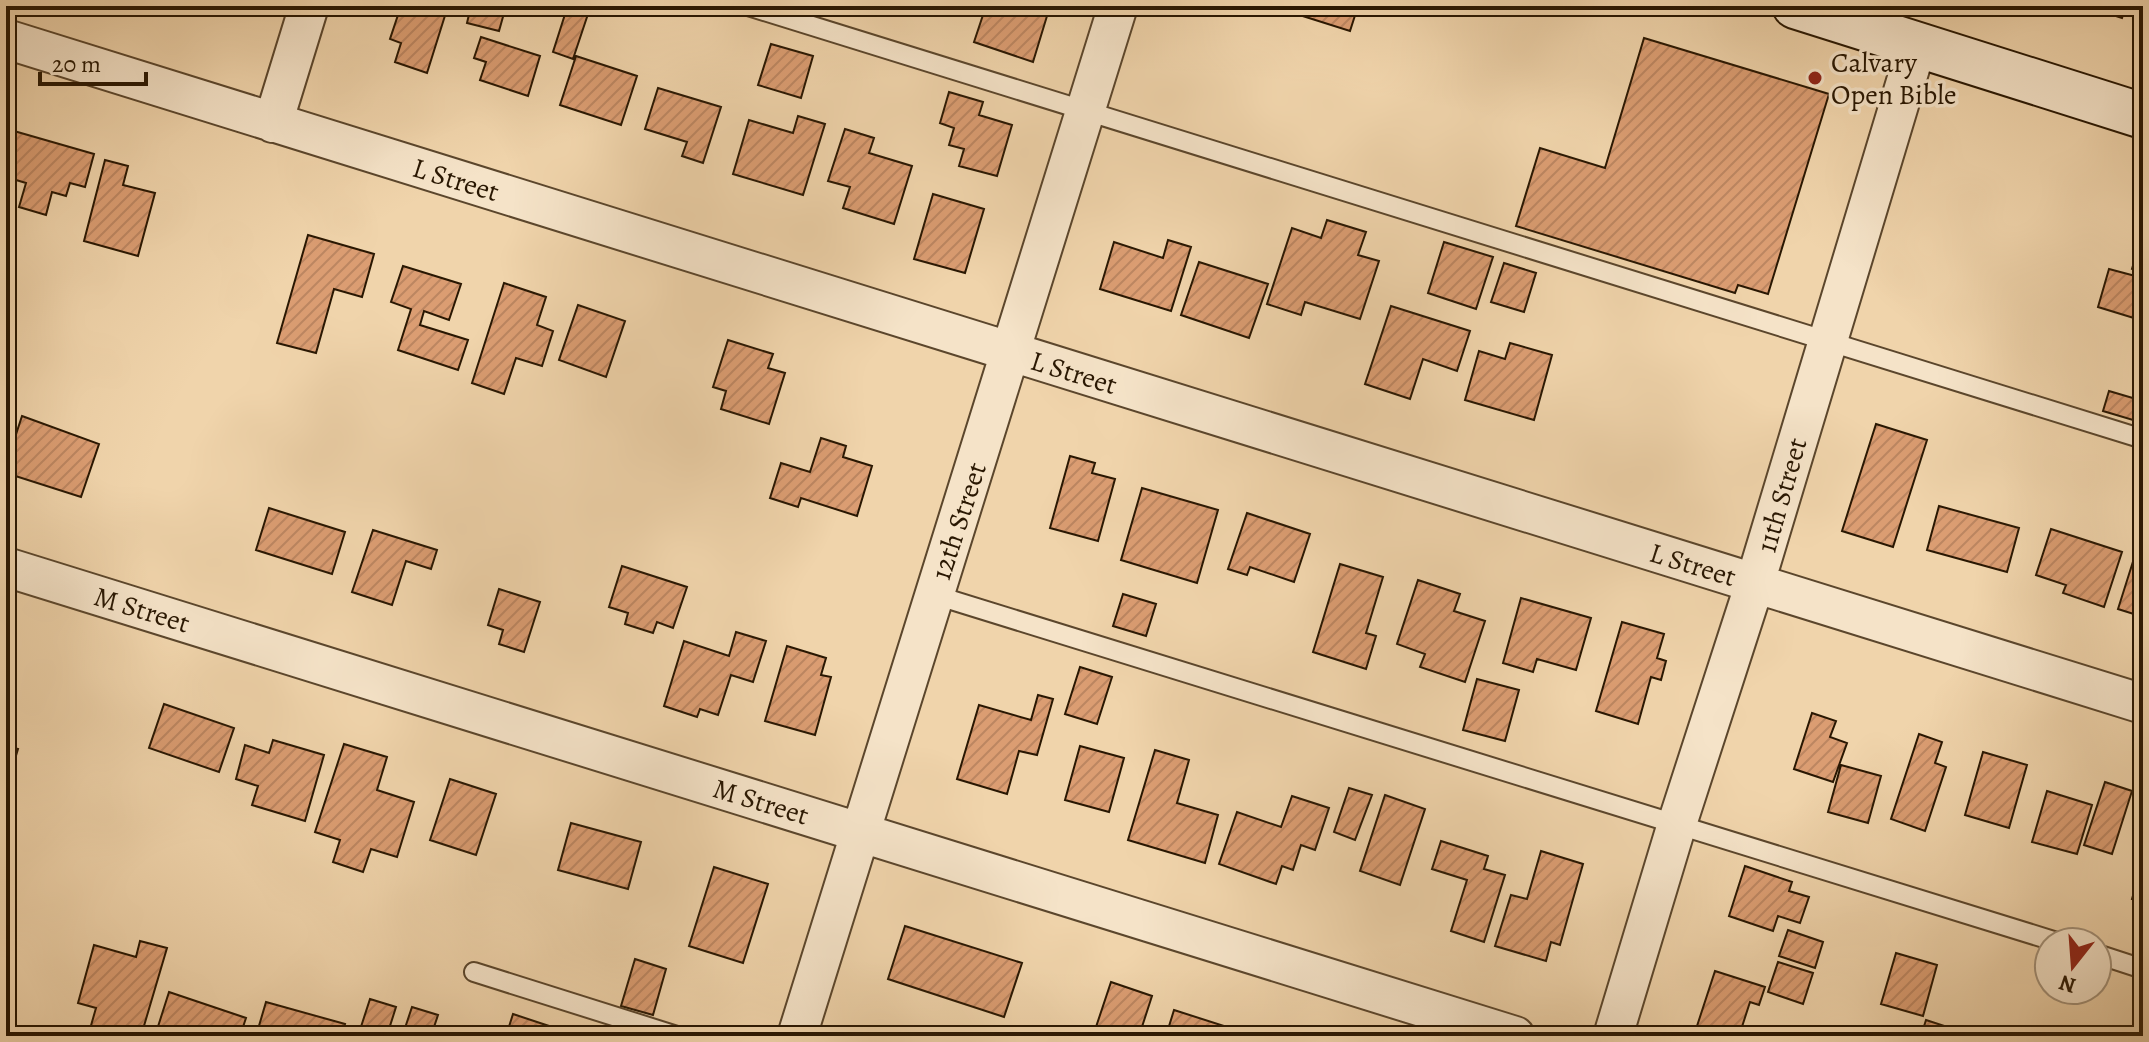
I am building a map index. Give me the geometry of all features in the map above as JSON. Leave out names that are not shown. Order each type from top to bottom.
[{"type":"main road","points":[[1795,6],[2143,116]]},
{"type":"street","points":[[273,123],[309,6]]},
{"type":"street","name":"12th Street","points":[[797,1036],[1118,6]]},
{"type":"street","name":"L Street","points":[[6,39],[2143,704]]},
{"type":"street","name":"11th Street","points":[[1613,1036],[1755,583],[1917,45]]},
{"type":"street","name":"M Street","points":[[6,567],[1515,1036]]},
{"type":"lane","points":[[748,6],[2143,439]]},
{"type":"lane","points":[[935,595],[2033,935]]},
{"type":"lane","points":[[2113,959],[2143,969]]},
{"type":"lane","points":[[474,972],[677,1036]]},
{"type":"building","points":[[401,6],[448,6],[427,73],[395,62],[401,43],[390,39]]},
{"type":"building","points":[[471,6],[506,6],[499,31],[467,23]]},
{"type":"building","points":[[986,6],[1032,6],[1031,11],[1047,16],[1033,62],[974,42]]},
{"type":"building","points":[[1271,6],[1358,6],[1350,31]]},
{"type":"building","points":[[2085,6],[2126,6],[2122,18]]},
{"type":"building","points":[[567,8],[588,14],[573,59],[553,52]]},
{"type":"building","points":[[481,37],[540,56],[528,96],[480,80],[486,62],[474,58]]},
{"type":"building","points":[[1644,38],[1829,94],[1768,294],[1738,285],[1735,293],[1516,226],[1540,148],[1605,168]]},
{"type":"building","points":[[771,44],[813,56],[801,98],[758,85]]},
{"type":"building","points":[[576,56],[637,76],[621,125],[560,105]]},
{"type":"building","points":[[658,88],[721,107],[703,163],[682,156],[687,142],[645,129]]},
{"type":"building","points":[[949,92],[983,102],[979,115],[1012,125],[997,176],[959,166],[964,149],[949,145],[954,128],[940,123]]},
{"type":"building","points":[[798,116],[825,124],[803,195],[733,174],[749,120],[793,133]]},
{"type":"building","points":[[845,129],[874,138],[869,153],[912,166],[894,224],[843,208],[850,187],[828,181]]},
{"type":"building","points":[[14,131],[94,154],[85,187],[70,183],[66,196],[52,192],[46,215],[19,207],[26,183],[6,177],[6,161]]},
{"type":"building","points":[[105,160],[128,166],[123,185],[155,193],[138,256],[84,241]]},
{"type":"building","points":[[933,194],[984,209],[965,273],[914,259]]},
{"type":"building","points":[[1327,220],[1366,232],[1358,255],[1379,261],[1360,319],[1305,302],[1301,315],[1267,304],[1292,228],[1321,238]]},
{"type":"building","points":[[2143,233],[2143,273],[2132,269]]},
{"type":"building","points":[[308,235],[374,254],[362,297],[334,289],[316,353],[277,343]]},
{"type":"building","points":[[1168,240],[1191,247],[1171,311],[1100,289],[1114,242],[1163,258]]},
{"type":"building","points":[[1444,242],[1493,257],[1476,309],[1428,293]]},
{"type":"building","points":[[1199,262],[1268,284],[1249,338],[1181,315]]},
{"type":"building","points":[[1504,263],[1536,273],[1524,312],[1491,302]]},
{"type":"building","points":[[403,266],[461,284],[449,320],[424,311],[420,325],[468,340],[458,370],[398,350],[411,309],[391,302]]},
{"type":"building","points":[[2109,269],[2143,278],[2143,299],[2137,319],[2098,307]]},
{"type":"building","points":[[504,283],[546,297],[537,325],[553,331],[542,366],[516,358],[504,394],[472,383]]},
{"type":"building","points":[[578,305],[625,321],[606,377],[559,360]]},
{"type":"building","points":[[1391,306],[1470,331],[1457,371],[1423,359],[1410,399],[1365,384]]},
{"type":"building","points":[[728,340],[773,354],[768,368],[785,373],[769,424],[721,409],[726,391],[713,387]]},
{"type":"building","points":[[1510,343],[1552,355],[1534,420],[1465,400],[1479,351],[1505,359]]},
{"type":"building","points":[[2109,391],[2143,401],[2143,423],[2103,411]]},
{"type":"building","points":[[22,416],[99,444],[81,497],[6,473]]},
{"type":"building","points":[[1876,424],[1927,440],[1893,547],[1842,531]]},
{"type":"building","points":[[821,438],[846,446],[843,457],[872,466],[857,516],[801,498],[798,507],[770,498],[781,463],[810,472]]},
{"type":"building","points":[[1070,456],[1095,463],[1092,473],[1115,479],[1098,541],[1050,528]]},
{"type":"building","points":[[1142,488],[1218,510],[1197,583],[1121,560]]},
{"type":"building","points":[[1939,506],[2019,528],[2007,572],[1927,550]]},
{"type":"building","points":[[269,508],[345,532],[332,574],[256,550]]},
{"type":"building","points":[[1247,513],[1310,534],[1294,582],[1250,567],[1247,575],[1228,569]]},
{"type":"building","points":[[2051,529],[2122,552],[2104,607],[2063,593],[2066,585],[2036,575]]},
{"type":"building","points":[[373,530],[437,550],[431,569],[406,561],[392,605],[352,592]]},
{"type":"building","points":[[2136,552],[2143,555],[2143,617],[2118,609]]},
{"type":"building","points":[[1340,564],[1383,577],[1366,633],[1376,636],[1366,669],[1313,652]]},
{"type":"building","points":[[622,566],[687,587],[673,628],[657,622],[653,633],[625,624],[628,613],[609,607]]},
{"type":"building","points":[[1418,580],[1460,594],[1454,611],[1485,621],[1465,682],[1420,667],[1425,654],[1397,644]]},
{"type":"building","points":[[499,589],[540,602],[524,652],[499,644],[503,630],[488,625]]},
{"type":"building","points":[[1123,594],[1156,604],[1146,636],[1113,626]]},
{"type":"building","points":[[1521,598],[1591,618],[1576,670],[1537,659],[1533,672],[1503,663]]},
{"type":"building","points":[[1622,622],[1664,634],[1657,658],[1666,661],[1661,680],[1651,677],[1638,724],[1596,711]]},
{"type":"building","points":[[736,632],[766,641],[753,682],[731,675],[718,715],[700,709],[697,717],[664,706],[684,641],[729,656]]},
{"type":"building","points":[[787,646],[826,658],[821,675],[831,677],[815,735],[765,721]]},
{"type":"building","points":[[1080,667],[1112,677],[1097,724],[1065,714]]},
{"type":"building","points":[[1477,679],[1519,690],[1505,741],[1463,730]]},
{"type":"building","points":[[1038,695],[1053,699],[1037,755],[1019,751],[1007,794],[957,779],[979,705],[1031,720]]},
{"type":"building","points":[[164,704],[234,728],[219,772],[149,748]]},
{"type":"building","points":[[1812,713],[1836,721],[1830,737],[1847,743],[1833,782],[1794,769]]},
{"type":"building","points":[[1919,734],[1942,742],[1935,763],[1946,767],[1925,831],[1891,819]]},
{"type":"building","points":[[273,740],[324,755],[305,821],[252,805],[258,786],[236,779],[245,745],[269,753]]},
{"type":"building","points":[[344,744],[387,757],[377,790],[414,802],[397,857],[371,849],[363,872],[333,862],[340,840],[315,832]]},
{"type":"building","points":[[6,746],[18,749],[6,789]]},
{"type":"building","points":[[1080,746],[1124,758],[1109,812],[1065,800]]},
{"type":"building","points":[[1155,750],[1189,760],[1177,803],[1218,815],[1205,863],[1128,840]]},
{"type":"building","points":[[1983,752],[2027,765],[2009,828],[1965,815]]},
{"type":"building","points":[[1841,765],[1881,776],[1868,823],[1828,812]]},
{"type":"building","points":[[450,779],[496,794],[476,855],[430,840]]},
{"type":"building","points":[[2105,782],[2132,791],[2112,854],[2084,845]]},
{"type":"building","points":[[1349,788],[1372,795],[1355,840],[1334,832]]},
{"type":"building","points":[[2047,791],[2092,805],[2077,854],[2032,842]]},
{"type":"building","points":[[1385,795],[1425,809],[1400,885],[1360,871]]},
{"type":"building","points":[[1292,796],[1329,808],[1315,850],[1301,845],[1293,870],[1282,866],[1276,884],[1219,864],[1237,812],[1281,827]]},
{"type":"building","points":[[571,823],[641,842],[628,889],[558,870]]},
{"type":"building","points":[[1441,841],[1488,856],[1484,869],[1505,875],[1484,942],[1451,931],[1467,880],[1432,869]]},
{"type":"building","points":[[1541,851],[1583,864],[1560,945],[1551,942],[1546,961],[1495,946],[1511,895],[1527,899]]},
{"type":"building","points":[[2143,861],[2143,902],[2132,899]]},
{"type":"building","points":[[1745,866],[1792,882],[1789,891],[1809,897],[1800,923],[1778,916],[1773,931],[1729,916]]},
{"type":"building","points":[[714,867],[768,884],[743,963],[689,946]]},
{"type":"building","points":[[905,926],[1022,963],[1004,1017],[888,979]]},
{"type":"building","points":[[1788,930],[1823,942],[1815,968],[1779,956]]},
{"type":"building","points":[[140,941],[167,948],[141,1036],[115,1036],[90,1029],[96,1008],[78,1003],[94,945],[136,957]]},
{"type":"building","points":[[1896,953],[1937,965],[1923,1016],[1881,1004]]},
{"type":"building","points":[[635,959],[666,969],[653,1015],[621,1006]]},
{"type":"building","points":[[1778,962],[1813,973],[1803,1004],[1768,992]]},
{"type":"building","points":[[1715,971],[1765,987],[1759,1005],[1750,1002],[1739,1036],[1727,1036],[1697,1026]]},
{"type":"building","points":[[1111,982],[1152,996],[1139,1036],[1093,1036]]},
{"type":"building","points":[[169,992],[246,1018],[240,1036],[155,1036]]},
{"type":"building","points":[[370,999],[396,1007],[390,1026],[404,1031],[412,1007],[438,1015],[431,1036],[358,1036]]},
{"type":"building","points":[[266,1002],[345,1024],[341,1036],[256,1036]]},
{"type":"building","points":[[1174,1010],[1252,1035],[1166,1036]]},
{"type":"building","points":[[513,1014],[549,1026],[546,1036],[506,1036]]},
{"type":"building","points":[[1926,1020],[1960,1031],[1958,1036],[1921,1036]]},
{"type":"place","name":"Calvary Open Bible","points":[[1815,78]]}]
